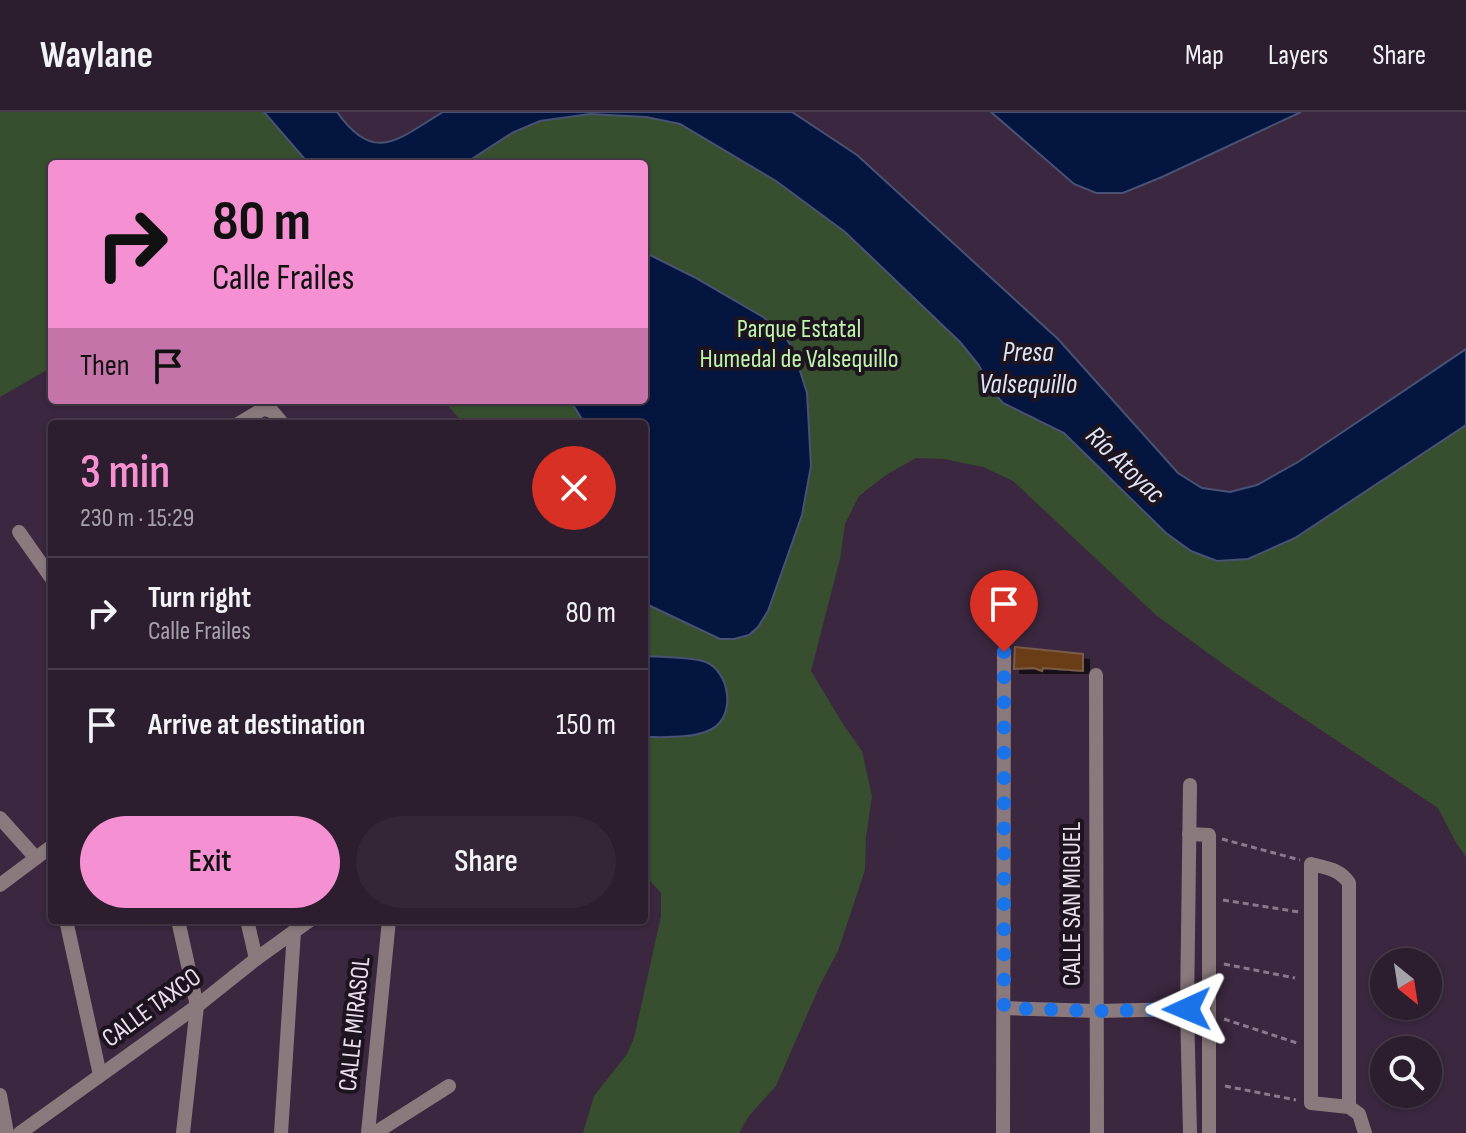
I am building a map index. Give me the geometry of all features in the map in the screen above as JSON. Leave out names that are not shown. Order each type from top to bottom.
[{"type":"street","points":[[245,420],[263,409],[272,411],[280,420]]},
{"type":"street","points":[[19,532],[48,573]]},
{"type":"street","points":[[1003,1133],[1004,652]]},
{"type":"street","name":"CALLE SAN MIGUEL","points":[[1096,675],[1097,1133]]},
{"type":"street","points":[[1190,785],[1187,1009],[1190,1133]]},
{"type":"street","points":[[0,818],[36,858]]},
{"type":"street","points":[[1189,834],[1209,835],[1209,1133]]},
{"type":"street","points":[[0,885],[48,852]]},
{"type":"street","points":[[1349,1107],[1349,883],[1337,870],[1311,864],[1311,1103],[1349,1107],[1359,1114],[1365,1133]]},
{"type":"street","points":[[67,924],[100,1075]]},
{"type":"street","points":[[179,924],[197,1006],[183,1133]]},
{"type":"street","points":[[248,924],[256,959]]},
{"type":"street","name":"CALLE TAXCO","points":[[20,1133],[197,1006],[304,924]]},
{"type":"street","name":"CALLE MIRASOL","points":[[368,1133],[389,924]]},
{"type":"street","points":[[281,1133],[294,931]]},
{"type":"street","points":[[1004,1008],[1097,1011],[1187,1009],[1207,1014]]},
{"type":"street","points":[[375,1133],[449,1086]]},
{"type":"street","points":[[0,1095],[7,1133]]},
{"type":"path","points":[[1209,835],[1311,864]]},
{"type":"path","points":[[1209,897],[1310,914]]},
{"type":"path","points":[[1209,961],[1311,980]]},
{"type":"path","points":[[1207,1014],[1312,1048]]},
{"type":"path","points":[[1207,1082],[1311,1103]]},
{"type":"green space","points":[[0,112],[322,112],[375,160],[48,160],[48,369],[0,397]]},
{"type":"green space","name":"Parque Estatal Humedal de Valsequillo","points":[[463,112],[758,112],[864,200],[1035,316],[1191,507],[1230,507],[1466,358],[1466,857],[1438,808],[1234,672],[1156,615],[1013,481],[983,467],[944,459],[916,458],[886,475],[859,496],[845,524],[840,559],[811,671],[862,751],[872,796],[865,870],[838,951],[776,1086],[749,1116],[739,1133],[583,1133],[594,1096],[627,1054],[634,1038],[661,916],[661,893],[648,878],[648,420],[460,420],[446,404],[648,404],[648,160],[387,160]]},
{"type":"water","name":"Presa Valsequillo","points":[[264,112],[337,112],[351,129],[376,143],[400,138],[443,112],[792,112],[857,155],[1058,339],[1178,473],[1202,488],[1230,492],[1257,485],[1298,462],[1466,349],[1466,425],[1295,538],[1248,559],[1217,561],[1191,551],[1166,533],[1064,433],[1003,403],[960,342],[845,232],[776,181],[680,124],[646,117],[590,114],[540,121],[512,133],[470,160],[306,160]]},
{"type":"water","points":[[991,112],[1301,112],[1123,193],[1096,193],[1074,184]]},
{"type":"water","points":[[648,255],[694,277],[763,317],[781,331],[793,349],[807,393],[811,466],[802,515],[768,611],[749,635],[720,639],[648,605],[648,420],[582,420],[572,404],[648,404]]},
{"type":"water","points":[[648,656],[706,662],[714,667],[725,684],[727,705],[720,723],[712,729],[678,737],[648,737]]},
{"type":"building","points":[[1015,647],[1083,654],[1083,671],[1014,669]]},
{"type":"route","points":[[1004,652],[1004,1008],[1097,1011],[1187,1009]]},
{"type":"water label","name":"Río Atoyac","points":[[1125,465]]}]
